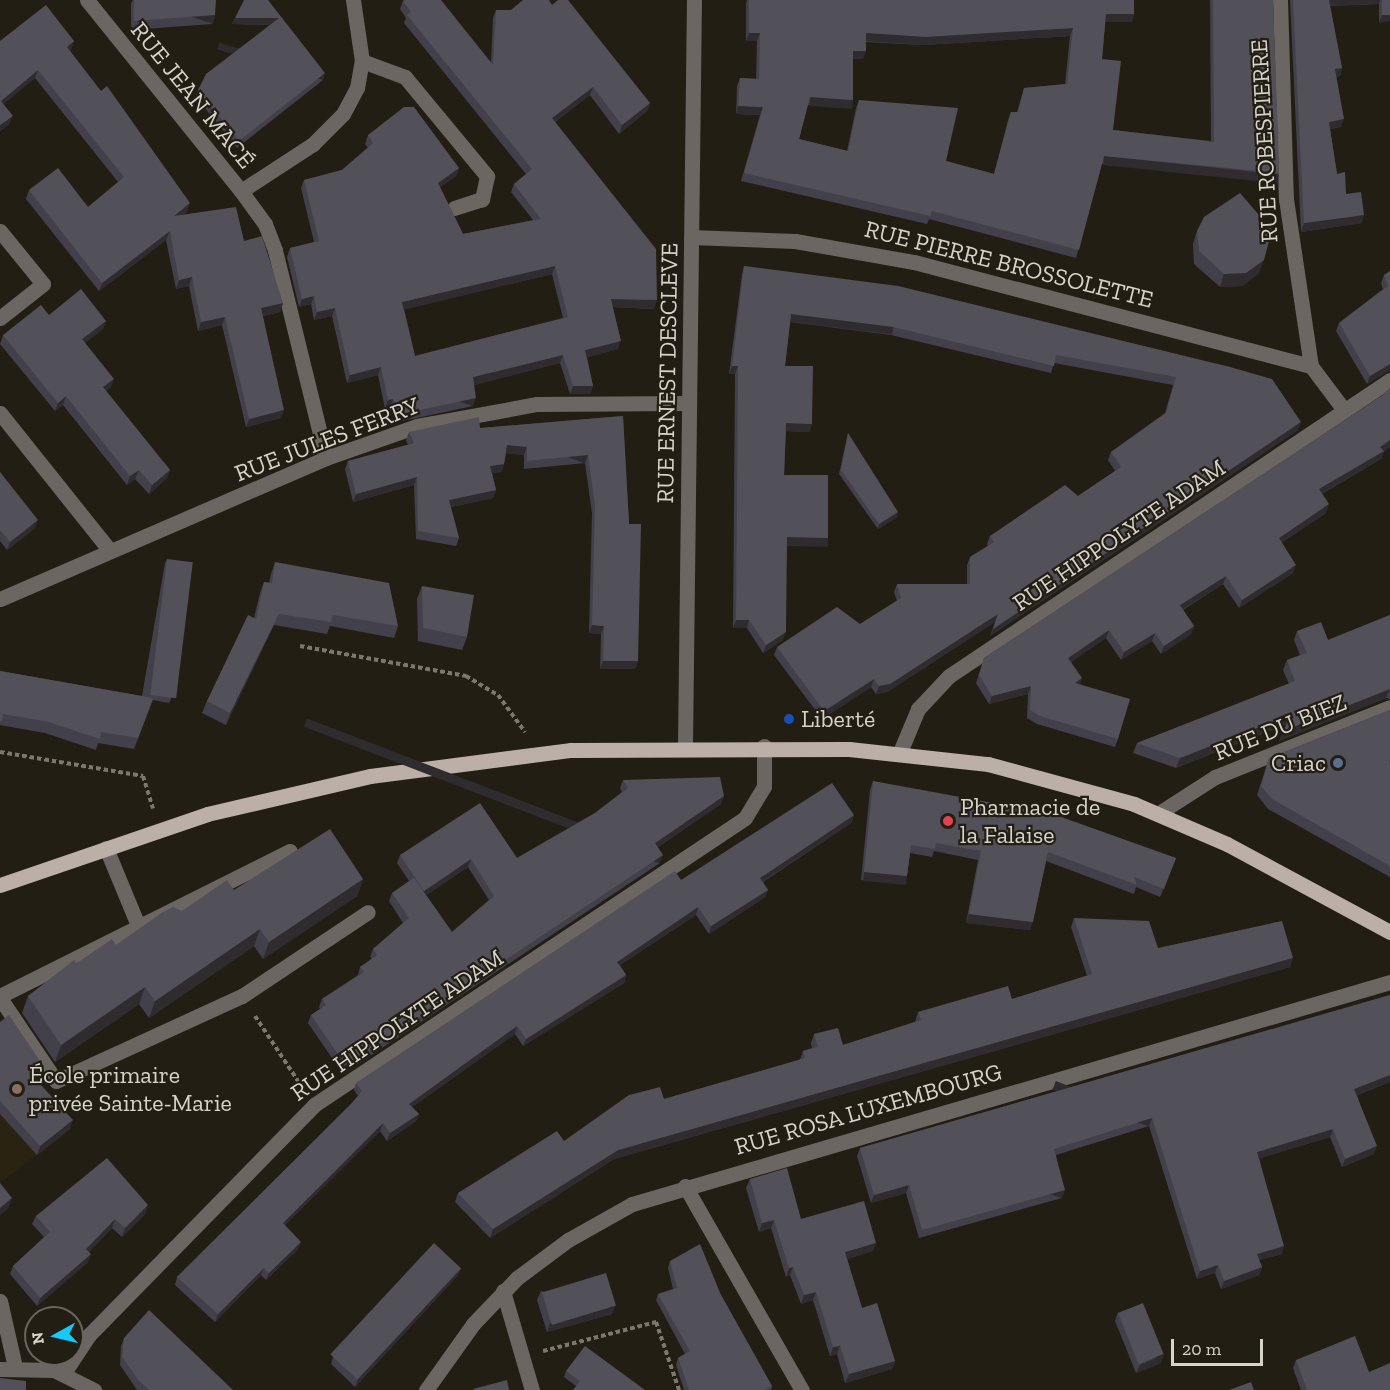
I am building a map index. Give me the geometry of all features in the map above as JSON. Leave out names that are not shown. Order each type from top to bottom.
[{"type":"main road","points":[[0,885],[159,830],[338,782],[537,753],[685,746],[764,746],[900,752],[1038,775],[1159,813],[1254,857],[1390,932]]},
{"type":"street","name":"RUE JEAN MACÉ","points":[[87,0],[265,224],[275,250],[326,458]]},
{"type":"street","points":[[241,191],[335,124],[357,88],[362,61],[352,0]]},
{"type":"street","name":"RUE ERNEST DESCLEVE","points":[[685,746],[693,0]]},
{"type":"street","name":"RUE ROBESPIERRE","points":[[1280,0],[1286,199],[1311,366],[1344,410]]},
{"type":"street","points":[[362,61],[405,77],[488,176],[482,199],[454,208]]},
{"type":"street","points":[[0,231],[43,284],[0,318]]},
{"type":"street","name":"RUE PIERRE BROSSOLETTE","points":[[691,237],[775,239],[905,260],[1311,366]]},
{"type":"street","name":"RUE HIPPOLYTE ADAM","points":[[900,752],[918,709],[949,676],[1390,380]]},
{"type":"street","name":"RUE JULES FERRY","points":[[0,599],[326,458],[417,426],[489,411],[580,401],[689,403]]},
{"type":"street","points":[[0,413],[110,551]]},
{"type":"street","name":"RUE DU BIEZ","points":[[1159,813],[1215,777],[1390,707]]},
{"type":"street","name":"RUE HIPPOLYTE ADAM","points":[[63,1373],[88,1335],[314,1105],[734,827],[764,786],[764,746]]},
{"type":"street","points":[[106,848],[137,923]]},
{"type":"street","points":[[290,851],[137,923],[0,997],[56,1081],[242,996],[368,912]]},
{"type":"street","name":"RUE ROSA LUXEMBOURG","points":[[426,1390],[503,1291],[590,1226],[632,1203],[1390,982]]},
{"type":"street","points":[[685,1186],[802,1390]]},
{"type":"street","points":[[503,1291],[532,1390]]},
{"type":"street","points":[[0,1301],[7,1368],[63,1373],[94,1390]]},
{"type":"path","points":[[300,646],[485,684],[510,708],[537,753]]},
{"type":"path","points":[[0,752],[143,776],[159,830]]},
{"type":"path","points":[[242,996],[314,1105]]},
{"type":"path","points":[[522,1357],[656,1322],[679,1390]]},
{"type":"shaded area","name":"École primaire privée Sainte-Marie","points":[[0,1050],[70,1129],[0,1183]]},
{"type":"building","points":[[134,0],[216,0],[215,15],[134,21]]},
{"type":"building","points":[[244,0],[268,0],[325,73],[239,141],[198,90],[206,74],[279,18],[235,18]]},
{"type":"building","points":[[441,0],[493,65],[496,10],[511,10],[523,0],[549,0],[552,5],[558,0],[568,0],[650,103],[622,125],[593,87],[552,118],[656,249],[657,300],[611,299],[621,341],[585,350],[593,386],[573,386],[563,355],[473,377],[476,398],[401,414],[393,399],[388,400],[381,367],[350,375],[335,308],[317,312],[314,296],[302,299],[290,248],[319,241],[304,180],[342,170],[373,143],[368,135],[404,107],[414,107],[459,168],[438,183],[463,234],[541,219],[514,184],[532,169],[407,15],[411,12],[403,1]],"holes":[[[555,266],[568,317],[415,356],[402,302]]]},
{"type":"building","points":[[749,0],[1134,0],[1134,14],[1106,14],[1102,59],[1121,61],[1113,130],[1214,142],[1213,0],[1273,0],[1279,173],[1104,156],[1079,250],[932,211],[930,216],[744,173],[763,107],[738,106],[740,78],[759,79],[760,33],[749,33]],"holes":[[[1073,28],[1067,84],[1024,88],[1018,112],[1011,112],[994,174],[946,161],[958,108],[859,100],[848,151],[799,139],[810,97],[853,100],[853,51],[866,51],[866,33],[926,37]]]},
{"type":"building","points":[[1293,0],[1329,0],[1342,68],[1335,69],[1344,119],[1329,122],[1337,174],[1345,172],[1346,194],[1361,192],[1364,215],[1304,223]]},
{"type":"building","points":[[1382,0],[1390,0],[1390,15],[1382,15]]},
{"type":"building","points":[[46,5],[74,41],[67,47],[101,91],[107,86],[190,203],[174,216],[236,207],[244,241],[262,236],[283,303],[261,308],[284,410],[249,419],[225,317],[201,322],[192,277],[179,280],[170,231],[102,283],[29,190],[58,168],[88,207],[124,177],[38,70],[1,101],[13,116],[0,125],[0,41]]},
{"type":"building","points":[[1240,193],[1272,230],[1264,260],[1246,273],[1224,274],[1199,251],[1197,231],[1204,217]]},
{"type":"building","points":[[744,266],[898,286],[1230,367],[1272,379],[1301,422],[993,629],[998,614],[890,684],[879,686],[874,679],[824,711],[777,647],[837,607],[860,624],[901,598],[897,584],[970,584],[970,557],[994,542],[990,536],[1065,485],[1078,496],[1121,467],[1111,452],[1166,413],[1176,377],[1056,355],[1054,366],[893,327],[791,314],[785,366],[813,366],[812,424],[786,423],[784,475],[828,475],[828,538],[787,537],[786,632],[766,645],[749,620],[736,620],[738,366],[732,366]]},
{"type":"building","points":[[1390,271],[1390,364],[1370,376],[1339,323],[1388,286],[1384,275]]},
{"type":"building","points":[[81,289],[106,321],[82,339],[114,379],[103,387],[170,470],[152,485],[139,470],[130,476],[66,396],[58,403],[3,335],[41,305],[49,315]]},
{"type":"building","points":[[1390,388],[1390,440],[1380,447],[1384,451],[1319,489],[1329,504],[1279,538],[1296,565],[1242,600],[1226,576],[1180,605],[1194,626],[1164,646],[1155,633],[1124,652],[1109,630],[1068,658],[1082,678],[1075,683],[1130,699],[1118,739],[1040,716],[1030,710],[1031,686],[992,696],[979,675],[984,658],[1383,395]]},
{"type":"building","points":[[623,416],[629,524],[641,524],[638,661],[603,661],[604,626],[592,625],[595,505],[588,455],[527,461],[527,447],[507,445],[504,464],[490,466],[496,490],[449,500],[459,538],[418,531],[417,477],[356,494],[348,461],[414,443],[409,432],[479,417],[480,428]]},
{"type":"building","points":[[848,433],[898,512],[879,524],[841,470]]},
{"type":"building","points":[[0,472],[38,520],[10,542],[0,530]]},
{"type":"building","points":[[167,559],[193,562],[176,698],[150,695]]},
{"type":"building","points":[[275,562],[389,583],[398,626],[333,615],[331,622],[279,614],[230,713],[207,701],[248,615],[256,619],[264,582],[272,583]]},
{"type":"building","points":[[422,586],[474,595],[467,637],[423,628]]},
{"type":"building","points":[[1390,615],[1390,689],[1283,731],[1292,714],[1180,758],[1137,743],[1295,681],[1287,660],[1307,653],[1297,631],[1321,622],[1328,640]]},
{"type":"building","points":[[0,671],[153,698],[138,738],[101,732],[100,739],[49,722],[3,714],[2,721],[0,721]]},
{"type":"building","points":[[1390,710],[1390,866],[1272,799],[1261,786],[1269,758]]},
{"type":"building","points":[[720,777],[724,796],[655,843],[663,855],[346,1066],[311,1015],[326,1005],[322,999],[364,972],[360,967],[377,955],[373,949],[409,918],[392,893],[414,878],[452,932],[494,896],[471,859],[424,891],[400,855],[480,803],[517,858],[595,813],[628,788],[623,780]]},
{"type":"building","points":[[873,781],[1053,814],[1176,858],[1164,889],[1134,877],[1137,885],[1048,852],[1033,922],[969,914],[981,851],[936,843],[935,849],[911,845],[907,876],[864,872]]},
{"type":"building","points":[[832,783],[854,815],[760,878],[768,890],[711,926],[698,907],[617,962],[626,975],[526,1039],[517,1026],[409,1104],[419,1114],[390,1133],[383,1123],[283,1223],[301,1242],[269,1273],[264,1268],[218,1314],[177,1277],[352,1103],[362,1091],[356,1083],[675,871],[681,880]]},
{"type":"building","points":[[330,829],[363,879],[269,942],[260,929],[155,1001],[145,987],[61,1045],[28,996],[74,960],[77,963],[112,939],[116,945],[173,907],[182,911],[227,880],[234,890]]},
{"type":"building","points":[[1074,918],[1149,921],[1158,948],[1282,921],[1293,958],[618,1150],[493,1229],[458,1193],[557,1131],[564,1141],[629,1095],[660,1087],[664,1099],[805,1058],[803,1051],[818,1047],[814,1034],[838,1028],[843,1045],[921,1020],[918,1012],[1008,986],[1012,999],[1092,974]]},
{"type":"building","points":[[1390,995],[1390,1075],[1354,1089],[1377,1146],[1345,1159],[1333,1129],[1257,1152],[1284,1246],[1257,1254],[1262,1267],[1224,1281],[1218,1265],[1200,1271],[1152,1118],[1054,1149],[1065,1190],[922,1230],[909,1185],[874,1195],[860,1148]]},
{"type":"building","points":[[9,1015],[42,1064],[30,1073],[73,1120],[40,1146],[0,1101],[0,1022]]},
{"type":"building","points":[[107,1158],[148,1205],[125,1228],[115,1219],[86,1249],[91,1254],[40,1298],[13,1266],[50,1232],[36,1216]]},
{"type":"building","points":[[787,1168],[801,1219],[864,1201],[876,1243],[845,1252],[862,1308],[877,1303],[895,1361],[849,1374],[840,1346],[833,1347],[816,1292],[804,1295],[793,1267],[789,1268],[774,1220],[762,1223],[750,1179]]},
{"type":"building","points":[[0,1183],[12,1198],[0,1208]]},
{"type":"building","points":[[434,1243],[461,1268],[357,1379],[330,1354]]},
{"type":"building","points":[[700,1244],[721,1295],[772,1386],[764,1390],[689,1390],[678,1358],[690,1351],[658,1294],[677,1288],[670,1261]]},
{"type":"building","points":[[606,1273],[616,1306],[552,1325],[542,1293]]},
{"type":"building","points":[[1143,1303],[1164,1354],[1139,1364],[1118,1313]]},
{"type":"building","points":[[149,1310],[233,1390],[149,1390],[139,1381],[122,1357],[124,1338]]},
{"type":"building","points":[[1355,1336],[1369,1372],[1390,1363],[1390,1390],[1307,1390],[1296,1360]]},
{"type":"building","points":[[585,1346],[645,1390],[573,1390],[580,1381],[566,1371]]},
{"type":"building","points":[[0,1378],[26,1381],[26,1390],[0,1390]]},
{"type":"building","points":[[507,1380],[509,1390],[473,1389]]},
{"type":"building","points":[[1251,1382],[1254,1390],[1229,1390]]},
{"type":"place","name":"Liberté","points":[[789,719]]},
{"type":"place","name":"Criac","points":[[1338,763]]},
{"type":"place","name":"Pharmacie de la Falaise","points":[[948,821]]},
{"type":"place","name":"École primaire privée Sainte-Marie","points":[[17,1089]]}]
